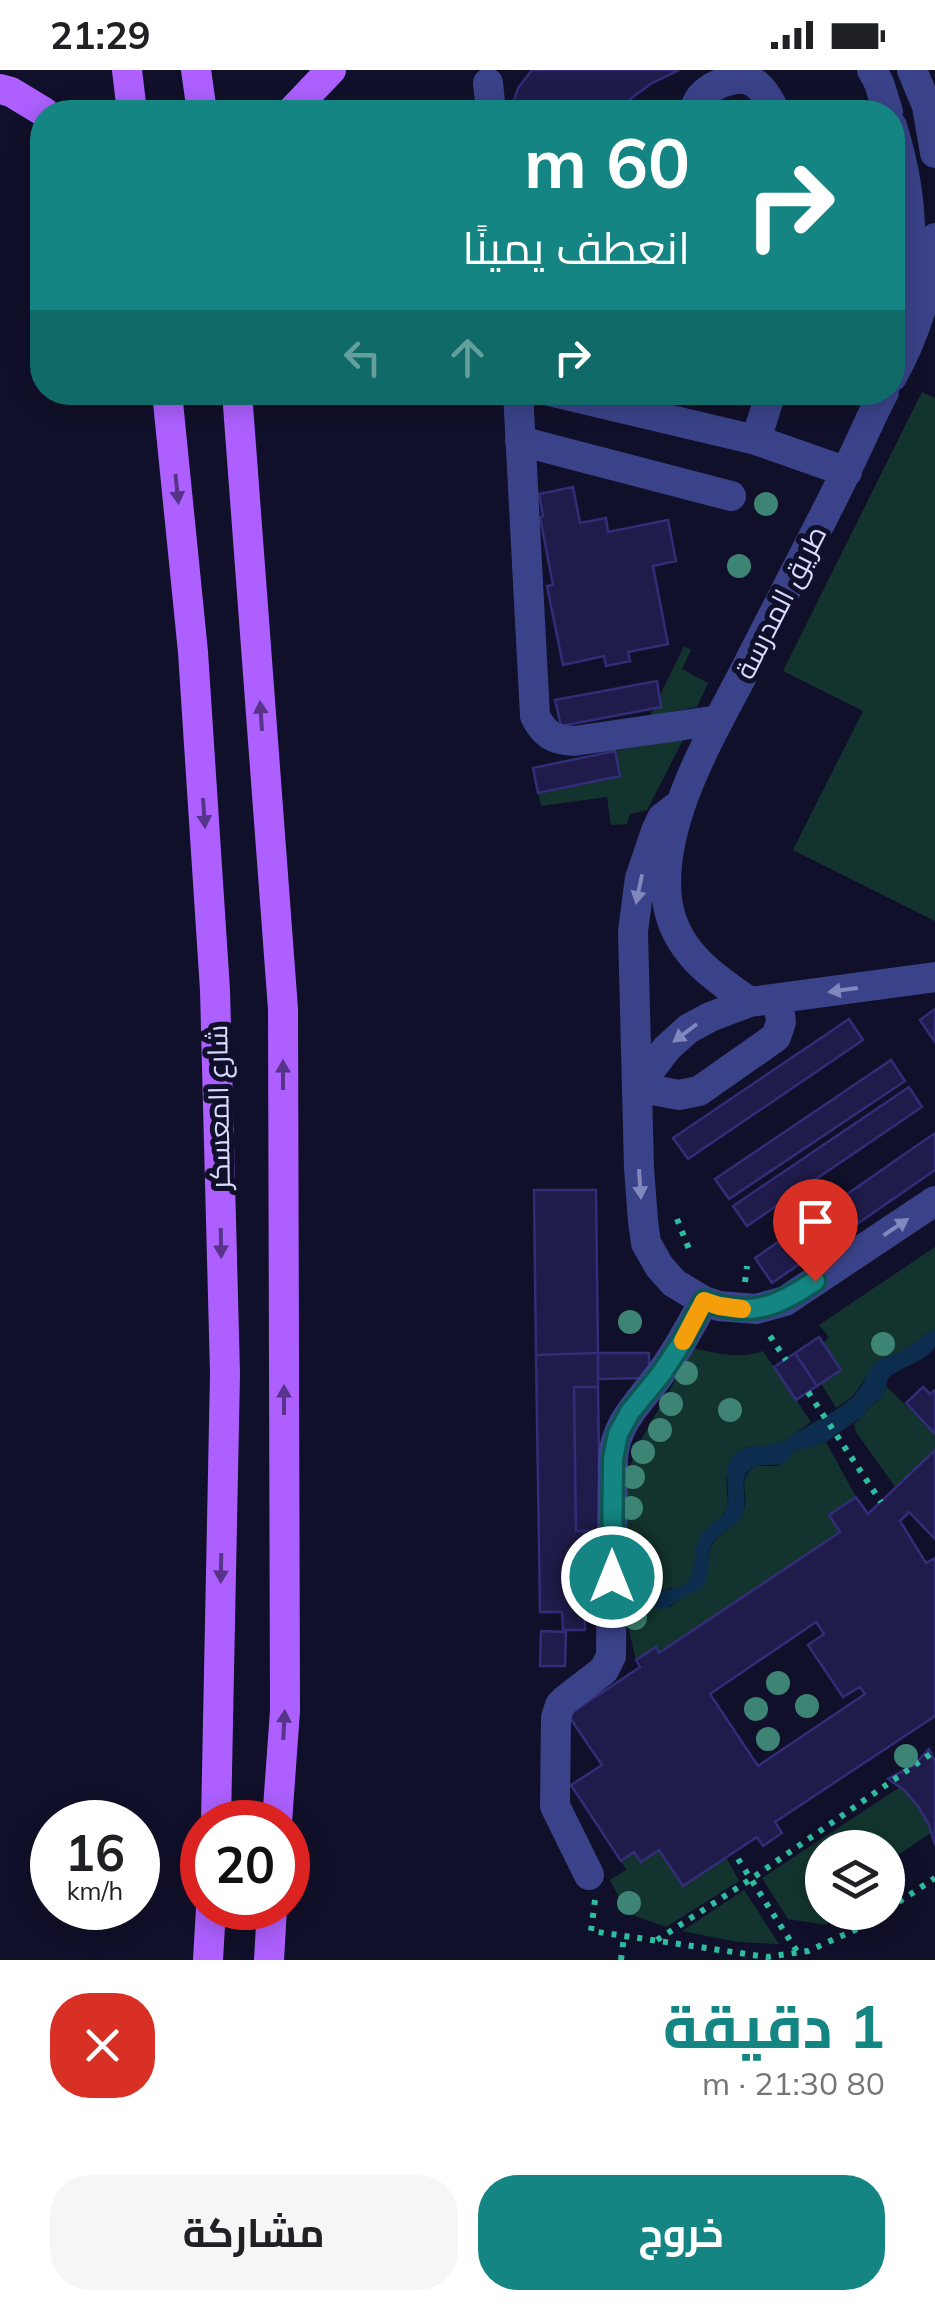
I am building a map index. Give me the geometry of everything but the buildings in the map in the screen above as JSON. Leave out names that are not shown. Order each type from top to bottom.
[{"type":"main road","points":[[127,70],[131,100]]},
{"type":"main road","points":[[196,70],[200,100]]},
{"type":"main road","points":[[302,100],[330,70]]},
{"type":"main road","points":[[0,89],[30,104]]},
{"type":"main road","name":"شارع المعسكر","points":[[168,405],[194,652],[216,990],[224,1373],[216,1800]]},
{"type":"main road","points":[[238,405],[283,1009],[284,1711],[279,1800]]},
{"type":"main road","points":[[208,1960],[210,1930]]},
{"type":"main road","points":[[268,1960],[270,1930]]},
{"type":"street","points":[[872,70],[884,100]]},
{"type":"street","points":[[912,70],[926,106],[935,153]]},
{"type":"street","points":[[698,100],[728,77],[738,76],[756,82],[770,100]]},
{"type":"street","points":[[905,174],[910,236],[905,274]]},
{"type":"street","name":"طريق المدرسة","points":[[905,349],[918,323],[930,280],[935,238]]},
{"type":"street","points":[[519,405],[535,716],[541,728],[559,740],[574,741],[719,720]]},
{"type":"street","points":[[756,440],[766,405]]},
{"type":"street","name":"طريق المدرسة","points":[[680,804],[877,405]]},
{"type":"street","points":[[677,406],[846,472]]},
{"type":"street","points":[[520,441],[730,496]]},
{"type":"street","points":[[637,1086],[679,1095],[699,1091],[776,1038],[781,1022],[764,1001],[716,979],[681,942],[667,899],[667,862],[680,804]]},
{"type":"street","points":[[680,804],[662,818],[656,831],[640,878],[633,930],[639,1168],[646,1243],[660,1266],[674,1284],[704,1301],[756,1309],[785,1301],[935,1201]]},
{"type":"street","points":[[637,1086],[667,1048],[688,1028],[710,1016],[764,1001],[935,978]]},
{"type":"street","points":[[589,1875],[554,1806],[556,1718],[560,1705],[604,1670],[611,1656],[613,1459],[618,1434],[682,1342],[704,1301]]},
{"type":"path","points":[[676,1216],[688,1248],[699,1261]]},
{"type":"path","points":[[732,1275],[746,1278]]},
{"type":"path","points":[[768,1332],[786,1360]]},
{"type":"path","points":[[808,1392],[882,1502]]},
{"type":"path","points":[[656,1941],[935,1751]]},
{"type":"path","points":[[738,1859],[798,1953]]},
{"type":"path","points":[[905,1897],[935,1878]]},
{"type":"path","points":[[591,1931],[768,1957],[798,1953],[855,1930]]},
{"type":"path","points":[[621,1960],[624,1936]]},
{"type":"green space","points":[[922,392],[935,398],[935,921],[793,850],[863,711],[783,671]]},
{"type":"green space","points":[[684,646],[691,650],[682,669],[708,683],[697,707],[650,716]]},
{"type":"green space","points":[[684,738],[647,810],[630,814],[627,824],[611,825],[607,797],[541,806],[538,793],[619,776],[615,751]]},
{"type":"green space","points":[[935,1247],[935,1329],[899,1353],[878,1361],[855,1393],[836,1408],[821,1383],[823,1343],[829,1337],[819,1325]]},
{"type":"green space","points":[[694,1348],[737,1355],[763,1351],[811,1422],[779,1445],[746,1447],[726,1477],[728,1507],[705,1530],[689,1582],[669,1588],[668,1608],[707,1577],[712,1545],[741,1516],[746,1477],[755,1466],[778,1466],[795,1451],[826,1442],[856,1497],[829,1515],[840,1532],[659,1653],[655,1648],[636,1660],[628,1627],[625,1480],[638,1445]]},
{"type":"green space","points":[[886,1386],[935,1434],[935,1450],[896,1488],[854,1424],[882,1397]]},
{"type":"green space","points":[[935,1764],[935,1830],[905,1850],[905,1830],[835,1830]]},
{"type":"green space","points":[[659,1850],[726,1857],[739,1881],[666,1927],[627,1913],[610,1880],[626,1870],[621,1861],[634,1852]]},
{"type":"green space","points":[[805,1850],[805,1922],[788,1919],[762,1878]]},
{"type":"green space","points":[[744,1890],[779,1944],[738,1942],[682,1931]]},
{"type":"water","points":[[935,1329],[932,1351],[888,1378],[884,1395],[864,1415],[826,1442],[795,1451],[784,1464],[759,1466],[747,1472],[743,1513],[712,1543],[705,1583],[667,1607],[657,1608],[653,1596],[689,1582],[700,1537],[727,1508],[727,1468],[732,1457],[744,1448],[782,1442],[839,1408],[857,1392],[877,1361]]},
{"type":"slow traffic","points":[[683,1341],[704,1301],[742,1309]]},
{"type":"route","points":[[612,1577],[613,1459],[618,1434],[682,1342],[704,1301],[756,1309],[785,1301],[815,1281]]}]
